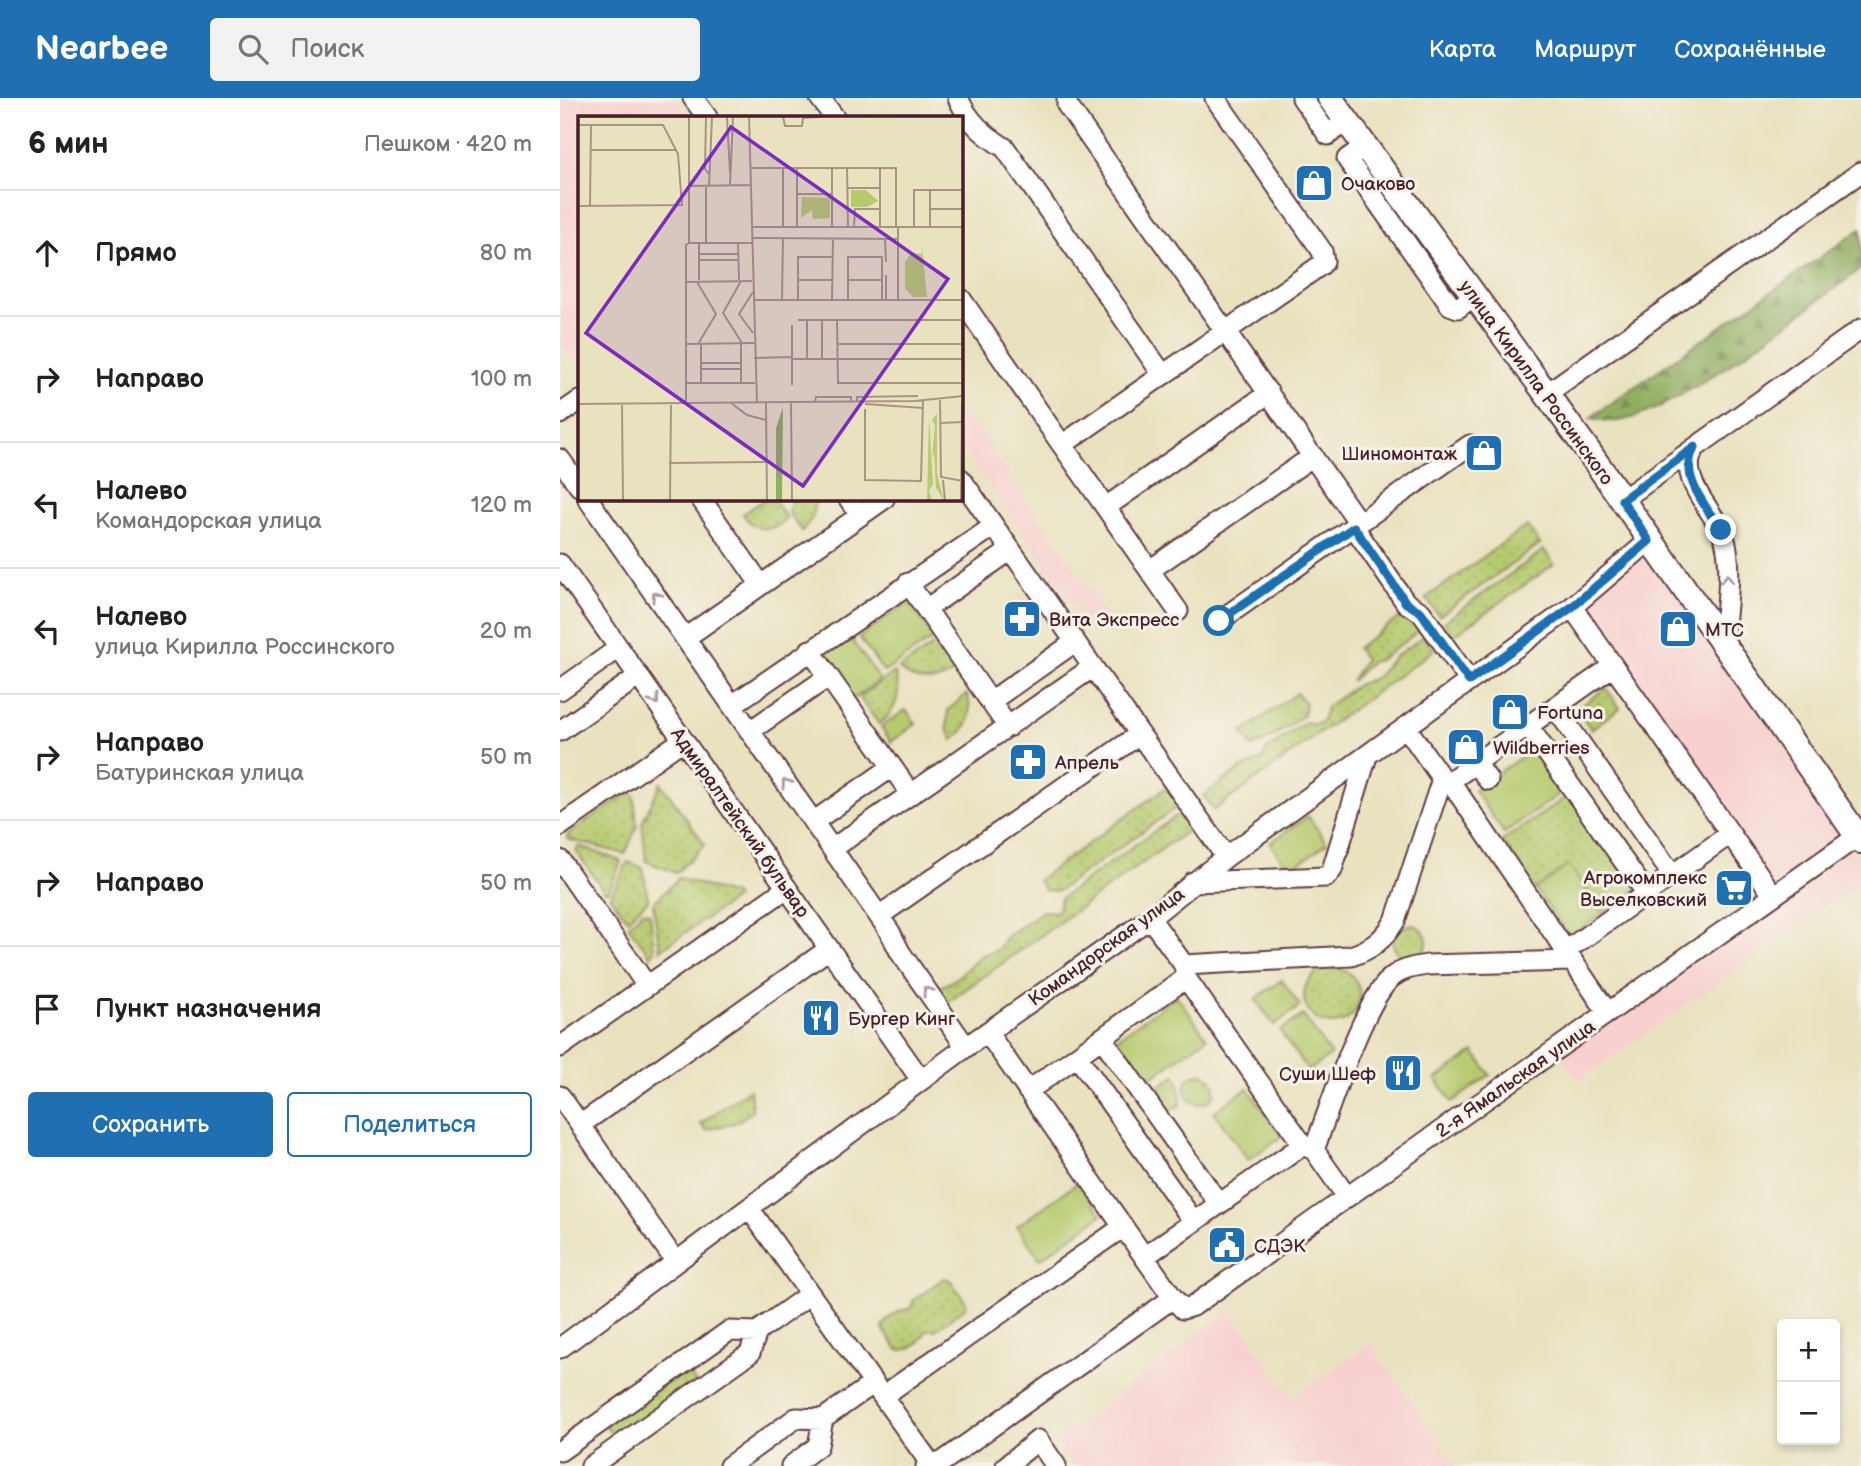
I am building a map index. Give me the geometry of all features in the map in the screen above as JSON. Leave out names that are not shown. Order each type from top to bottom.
[{"type":"main road","name":"улица Кирилла Россинского","points":[[1330,98],[1622,500],[1723,648],[1859,838]]},
{"type":"street","points":[[693,98],[706,116]]},
{"type":"street","points":[[820,98],[833,116]]},
{"type":"street","points":[[958,98],[967,118],[982,134],[1006,148],[1163,375]]},
{"type":"street","points":[[1067,98],[1067,104],[1359,523],[1406,603],[1421,612],[1469,681]]},
{"type":"street","points":[[1062,445],[1321,265],[1324,256],[1215,98]]},
{"type":"street","points":[[1302,98],[1328,135],[1346,121]]},
{"type":"street","points":[[1546,394],[1861,172]]},
{"type":"street","points":[[962,300],[1178,611]]},
{"type":"street","points":[[1622,500],[1861,329]]},
{"type":"street","points":[[1106,507],[1269,393]]},
{"type":"street","points":[[560,414],[578,402]]},
{"type":"street","points":[[1219,621],[1470,445]]},
{"type":"street","points":[[1695,447],[1689,468],[1693,482],[1727,546],[1723,648]]},
{"type":"street","points":[[1150,570],[1313,456]]},
{"type":"street","points":[[560,458],[578,482]]},
{"type":"street","points":[[962,480],[1226,857]]},
{"type":"street","points":[[589,500],[879,916],[966,1047]]},
{"type":"street","points":[[702,500],[761,584]]},
{"type":"street","points":[[850,500],[860,515]]},
{"type":"street","points":[[685,638],[882,500]]},
{"type":"street","points":[[732,705],[994,526]]},
{"type":"street","name":"Командорская улица","points":[[560,1348],[966,1047],[1150,918],[1226,857],[1572,607],[1649,541]]},
{"type":"street","points":[[926,609],[1011,550]]},
{"type":"street","name":"Адмиралтейский бульвар","points":[[560,564],[921,1080]]},
{"type":"street","points":[[908,583],[1008,727]]},
{"type":"street","points":[[1572,607],[1773,895]]},
{"type":"street","points":[[990,701],[1075,642]]},
{"type":"street","points":[[560,690],[619,649]]},
{"type":"street","points":[[810,650],[911,794]]},
{"type":"street","points":[[832,849],[1093,667]]},
{"type":"street","points":[[1028,1091],[1102,1038],[1185,972],[1351,957],[1369,950],[1385,937],[1395,920],[1446,780],[1476,763],[1613,667]]},
{"type":"street","points":[[560,731],[639,676]]},
{"type":"street","points":[[750,731],[828,677]]},
{"type":"street","points":[[1555,707],[1674,876]]},
{"type":"street","points":[[1528,726],[1647,894]]},
{"type":"street","points":[[1406,727],[1608,1013]]},
{"type":"street","points":[[879,916],[1140,734]]},
{"type":"street","points":[[560,826],[683,740]]},
{"type":"street","points":[[1193,882],[1326,877],[1332,870],[1367,756]]},
{"type":"street","points":[[1476,763],[1488,780]]},
{"type":"street","points":[[813,822],[892,767]]},
{"type":"street","points":[[1144,1257],[1219,1204],[1308,1147],[1372,1003],[1393,976],[1409,968],[1427,965],[1569,956],[1592,926],[1674,876],[1730,834]]},
{"type":"street","name":"2-я Ямальская улица","points":[[1173,1298],[1183,1309],[1193,1306],[1773,895],[1859,838]]},
{"type":"street","points":[[560,860],[647,986]]},
{"type":"street","points":[[560,1047],[787,888]]},
{"type":"street","points":[[1150,918],[1308,1147],[1347,1197]]},
{"type":"street","points":[[580,1125],[829,948]]},
{"type":"street","points":[[749,1208],[928,1464],[942,1462],[1173,1298],[987,1032]]},
{"type":"street","points":[[1102,1038],[1219,1204]]},
{"type":"street","points":[[1077,1056],[1194,1222]]},
{"type":"street","points":[[560,1096],[676,1262]]},
{"type":"street","points":[[729,1466],[800,1416],[823,1419],[878,1389],[1123,1227]]},
{"type":"street","points":[[592,1466],[750,1353],[757,1332],[810,1294]]},
{"type":"street","points":[[560,1451],[729,1331],[757,1332]]},
{"type":"street","points":[[791,1466],[818,1446],[823,1419]]},
{"type":"street","points":[[1006,1466],[1038,1440],[1056,1466]]},
{"type":"shaded area","points":[[560,98],[674,98],[687,116],[578,116],[578,358],[574,360],[560,340]]},
{"type":"shaded area","points":[[962,407],[1111,620],[1094,632],[962,448]]},
{"type":"shaded area","points":[[1638,554],[1649,555],[1861,858],[1861,881],[1579,1081],[1562,1057],[1783,898],[1581,609]]},
{"type":"shaded area","points":[[1230,1310],[1292,1398],[1370,1343],[1457,1466],[1074,1466],[1056,1442]]},
{"type":"green space","points":[[1861,229],[1861,269],[1741,357],[1672,400],[1642,415],[1617,421],[1590,418]]},
{"type":"green space","points":[[764,500],[774,500],[787,518],[776,526],[764,528],[747,520],[743,514]]},
{"type":"green space","points":[[815,500],[812,518],[802,531],[789,513],[791,501]]},
{"type":"green space","points":[[1527,526],[1540,544],[1439,616],[1426,598]]},
{"type":"green space","points":[[1544,550],[1554,564],[1453,636],[1444,622]]},
{"type":"green space","points":[[909,602],[934,638],[884,672],[859,637]]},
{"type":"green space","points":[[1407,612],[1420,630],[1381,659],[1371,662],[1351,681],[1365,659],[1357,648]]},
{"type":"green space","points":[[848,634],[880,680],[853,699],[821,653]]},
{"type":"green space","points":[[1424,636],[1434,650],[1214,810],[1203,796],[1242,768],[1260,761],[1268,749],[1306,722],[1313,725],[1322,722],[1326,707],[1357,685],[1377,677],[1393,658]]},
{"type":"green space","points":[[937,643],[957,670],[950,675],[928,681],[913,678],[899,669]]},
{"type":"green space","points":[[895,672],[898,687],[896,701],[890,713],[879,724],[859,697]]},
{"type":"green space","points":[[1606,688],[1620,708],[1591,729],[1577,709]]},
{"type":"green space","points":[[1297,693],[1306,704],[1303,716],[1270,739],[1252,747],[1242,732]]},
{"type":"green space","points":[[967,694],[969,720],[963,731],[953,740],[947,728],[948,710]]},
{"type":"green space","points":[[906,710],[916,724],[891,742],[881,727]]},
{"type":"green space","points":[[1537,746],[1567,789],[1504,833],[1474,790]]},
{"type":"green space","points":[[661,783],[705,845],[676,873],[646,861],[642,823]]},
{"type":"green space","points":[[1167,787],[1180,805],[1058,891],[1045,890],[1038,880]]},
{"type":"green space","points":[[629,792],[634,795],[637,826],[625,854],[567,839],[567,835]]},
{"type":"green space","points":[[1571,794],[1637,889],[1603,913],[1569,866],[1535,889],[1502,841]]},
{"type":"green space","points":[[1183,811],[1194,826],[948,1002],[939,988],[953,981],[982,955],[997,950],[1007,936],[1043,911],[1057,912],[1061,898]]},
{"type":"green space","points":[[1308,816],[1327,843],[1289,870],[1270,843]]},
{"type":"green space","points":[[579,846],[621,861],[609,891],[604,891],[576,851]]},
{"type":"green space","points":[[628,862],[643,868],[648,900],[628,919],[610,897]]},
{"type":"green space","points":[[1569,865],[1603,913],[1569,937],[1535,889]]},
{"type":"green space","points":[[679,878],[734,895],[736,898],[660,950],[653,903]]},
{"type":"green space","points":[[643,911],[650,913],[654,951],[651,956],[628,926]]},
{"type":"green space","points":[[1410,925],[1422,930],[1427,942],[1422,954],[1410,959],[1398,954],[1393,942],[1398,930]]},
{"type":"green space","points":[[1332,968],[1343,970],[1352,976],[1358,985],[1358,1007],[1352,1016],[1343,1022],[1332,1024],[1321,1022],[1312,1016],[1306,1007],[1304,996],[1306,985],[1312,976],[1321,970]]},
{"type":"green space","points":[[1282,980],[1300,1006],[1274,1025],[1255,999]]},
{"type":"green space","points":[[1177,996],[1207,1038],[1143,1083],[1113,1041]]},
{"type":"green space","points":[[1303,1015],[1331,1055],[1308,1071],[1280,1031]]},
{"type":"green space","points":[[1474,1052],[1490,1075],[1452,1102],[1436,1079]]},
{"type":"green space","points":[[1200,1074],[1206,1075],[1214,1083],[1214,1095],[1206,1103],[1200,1104],[1194,1103],[1186,1095],[1185,1089],[1186,1083],[1194,1075]]},
{"type":"green space","points":[[1175,1075],[1179,1081],[1181,1104],[1168,1113],[1153,1091]]},
{"type":"green space","points":[[1248,1088],[1282,1136],[1248,1160],[1214,1112]]},
{"type":"green space","points":[[750,1089],[752,1111],[737,1122],[706,1130],[701,1123]]},
{"type":"green space","points":[[1079,1182],[1102,1215],[1040,1259],[1017,1226]]},
{"type":"green space","points":[[944,1278],[950,1280],[966,1302],[965,1308],[935,1330],[926,1330],[915,1345],[898,1350],[883,1329],[887,1321],[897,1312],[910,1309],[914,1300]]},
{"type":"green space","points":[[685,1368],[696,1383],[615,1440],[605,1425]]},
{"type":"place","name":"Очаково","points":[[1314,183]]},
{"type":"place","name":"Шиномонтаж","points":[[1484,453]]},
{"type":"place","name":"Вита Экспресс","points":[[1022,619]]},
{"type":"place","name":"МТС","points":[[1678,629]]},
{"type":"place","name":"Fortuna","points":[[1510,712]]},
{"type":"place","name":"Wildberries","points":[[1466,747]]},
{"type":"place","name":"Апрель","points":[[1028,762]]},
{"type":"place","name":"Агрокомплекс Выселковский","points":[[1734,888]]},
{"type":"place","name":"Бургер Кинг","points":[[821,1018]]},
{"type":"place","name":"Суши Шеф","points":[[1403,1073]]},
{"type":"place","name":"СДЭК","points":[[1227,1245]]},
{"type":"route","points":[[1219,621],[1354,527],[1406,603],[1421,612],[1469,681],[1572,607],[1613,569],[1649,541],[1622,500],[1695,447],[1690,454],[1689,468],[1693,482],[1721,530]]}]
